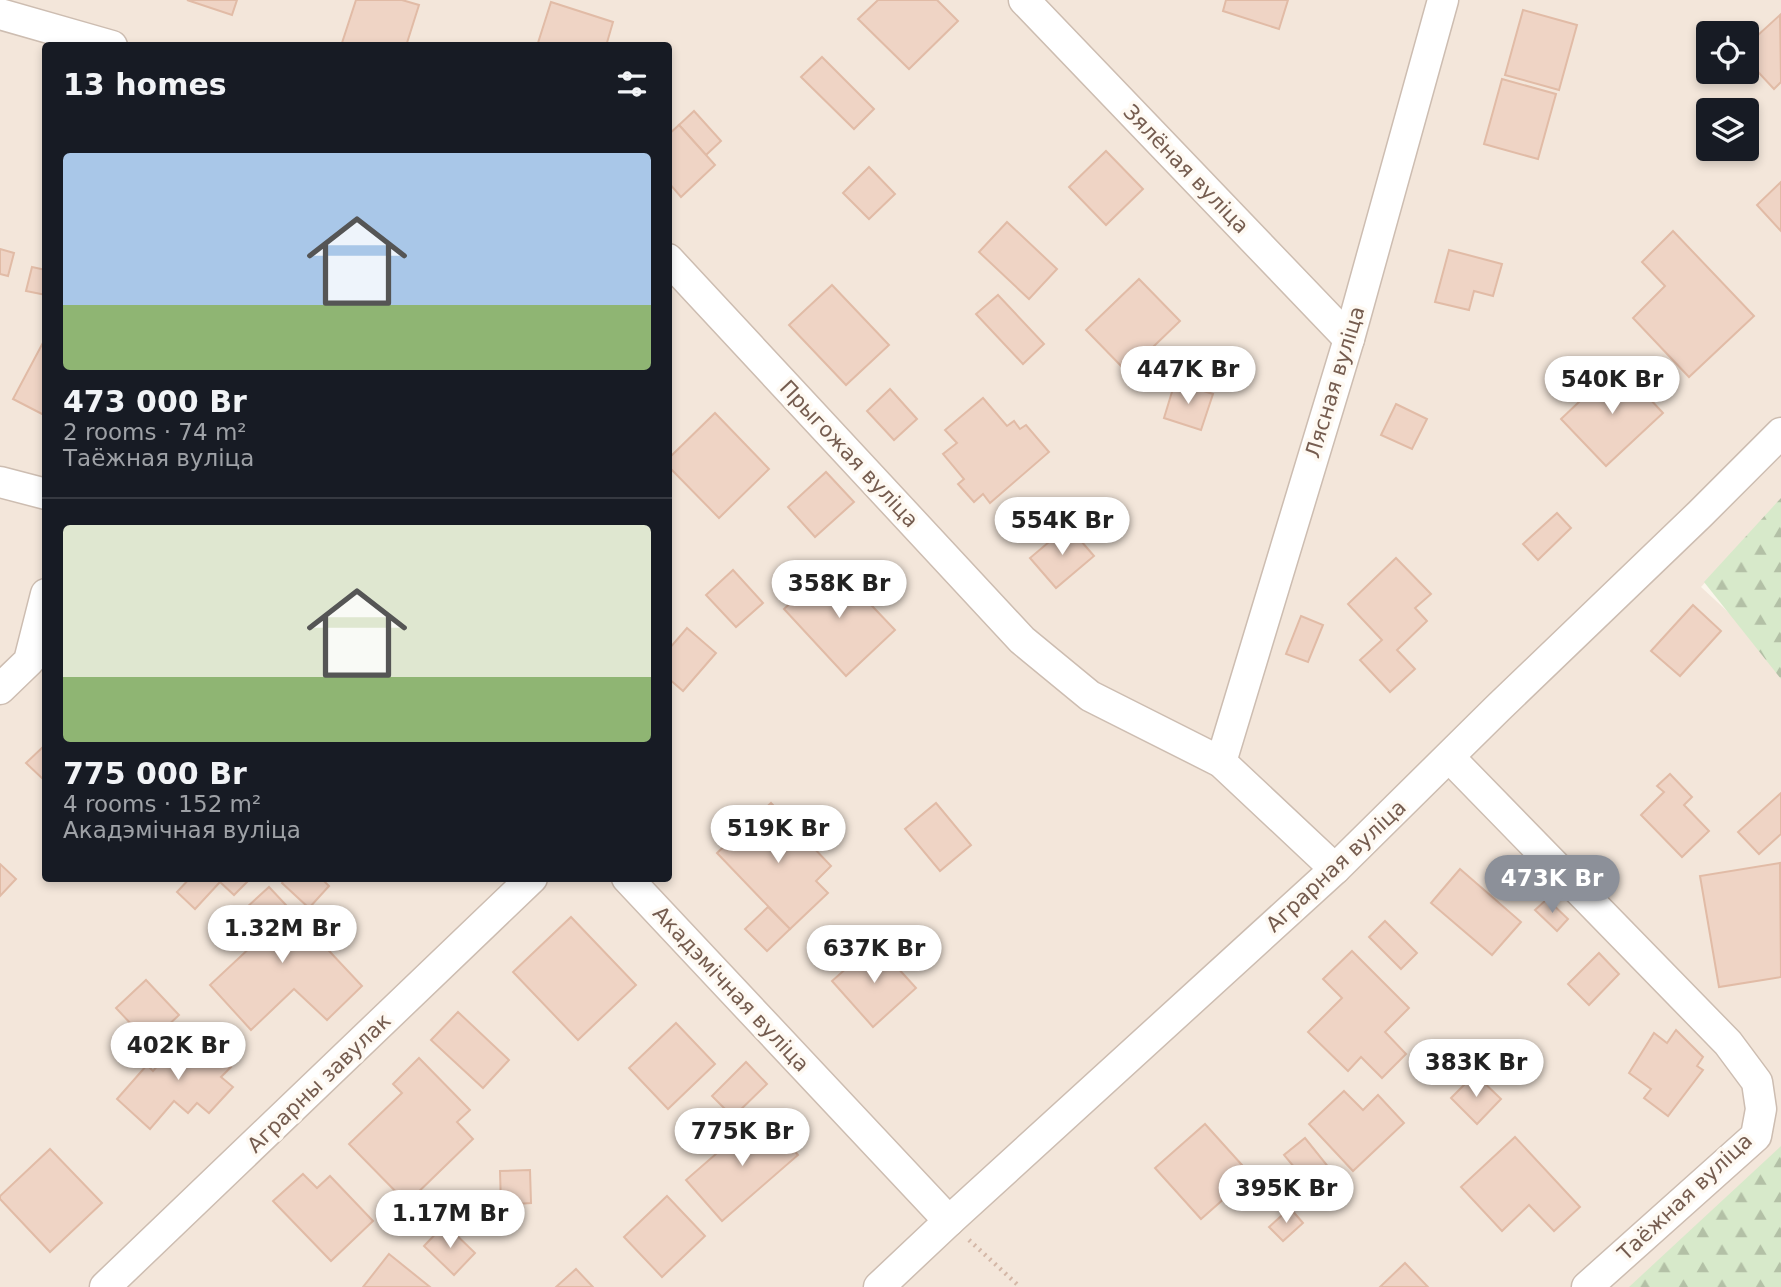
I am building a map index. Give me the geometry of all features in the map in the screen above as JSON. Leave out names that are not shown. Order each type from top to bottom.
[{"type":"street","name":"Зялёная вуліца","points":[[1024,0],[1349,339]]},
{"type":"street","name":"Лясная вуліца","points":[[1221,762],[1349,339],[1443,0]]},
{"type":"street","points":[[0,15],[98,42]]},
{"type":"street","name":"Прыгожая вуліца","points":[[672,263],[1022,640],[1090,696],[1221,762],[1335,869]]},
{"type":"street","name":"Аграрная вуліца","points":[[879,1287],[1335,869],[1781,433]]},
{"type":"street","points":[[0,482],[42,494]]},
{"type":"street","points":[[0,689],[29,661],[42,610]]},
{"type":"street","name":"Таёжная вуліца","points":[[1449,757],[1728,1042],[1758,1082],[1761,1109],[1756,1136],[1587,1287]]},
{"type":"street","name":"Аграрны завулак","points":[[105,1287],[528,882]]},
{"type":"street","name":"Акадэмічная вуліца","points":[[632,882],[949,1222]]},
{"type":"path","points":[[949,1222],[1020,1287]]},
{"type":"shaded area","points":[[0,0],[1781,0],[1781,500],[1701,587],[1781,661],[1781,1191],[1677,1287],[0,1287]]},
{"type":"green space","points":[[1781,498],[1781,679],[1704,582]]},
{"type":"green space","points":[[1781,1146],[1781,1287],[1629,1287]]},
{"type":"building","points":[[187,0],[237,0],[232,15]]},
{"type":"building","points":[[356,0],[402,0],[419,5],[407,42],[342,42]]},
{"type":"building","points":[[878,0],[937,0],[958,21],[909,69],[858,19]]},
{"type":"building","points":[[1226,0],[1288,0],[1279,29],[1223,11]]},
{"type":"building","points":[[551,2],[613,22],[607,42],[538,42]]},
{"type":"building","points":[[1523,10],[1577,25],[1559,90],[1505,75]]},
{"type":"building","points":[[1780,15],[1781,82],[1774,89],[1759,73],[1759,34]]},
{"type":"building","points":[[822,57],[874,109],[854,129],[801,77]]},
{"type":"building","points":[[1502,79],[1556,94],[1538,159],[1484,144]]},
{"type":"building","points":[[694,111],[721,141],[706,155],[679,125]]},
{"type":"building","points":[[679,125],[715,165],[681,197],[672,187],[672,131]]},
{"type":"building","points":[[1106,151],[1143,189],[1106,225],[1069,187]]},
{"type":"building","points":[[869,167],[895,194],[869,219],[843,193]]},
{"type":"building","points":[[1781,182],[1781,231],[1757,205]]},
{"type":"building","points":[[1007,222],[1057,269],[1029,299],[979,252]]},
{"type":"building","points":[[1673,231],[1754,316],[1689,377],[1633,318],[1665,286],[1642,262]]},
{"type":"building","points":[[0,249],[14,253],[8,276],[0,274]]},
{"type":"building","points":[[1449,250],[1502,264],[1493,296],[1474,291],[1469,310],[1435,302]]},
{"type":"building","points":[[32,267],[42,269],[42,294],[26,291]]},
{"type":"building","points":[[1139,279],[1180,321],[1127,372],[1086,330]]},
{"type":"building","points":[[832,285],[889,345],[846,385],[789,325]]},
{"type":"building","points":[[998,295],[1044,344],[1023,364],[976,314]]},
{"type":"building","points":[[42,345],[42,414],[13,399]]},
{"type":"building","points":[[1618,365],[1663,413],[1606,466],[1561,419]]},
{"type":"building","points":[[1175,382],[1213,394],[1201,430],[1164,418]]},
{"type":"building","points":[[890,389],[917,419],[894,440],[867,411]]},
{"type":"building","points":[[983,398],[1007,426],[1014,421],[1020,429],[1026,425],[1049,452],[990,503],[983,494],[974,502],[958,484],[964,479],[943,454],[957,443],[945,430]]},
{"type":"building","points":[[1396,404],[1427,419],[1412,449],[1381,435]]},
{"type":"building","points":[[715,413],[769,469],[719,518],[672,470],[672,455]]},
{"type":"building","points":[[826,472],[854,502],[815,537],[788,507]]},
{"type":"building","points":[[1557,513],[1571,528],[1538,560],[1523,544]]},
{"type":"building","points":[[1068,526],[1094,556],[1056,588],[1030,558]]},
{"type":"building","points":[[1396,558],[1431,594],[1415,608],[1427,621],[1397,650],[1415,669],[1390,692],[1360,660],[1382,640],[1348,604]]},
{"type":"building","points":[[832,564],[895,630],[846,676],[784,609]]},
{"type":"building","points":[[733,570],[763,603],[736,627],[706,595]]},
{"type":"building","points":[[1693,605],[1721,631],[1680,676],[1651,651]]},
{"type":"building","points":[[1301,616],[1323,625],[1308,662],[1286,654]]},
{"type":"building","points":[[687,628],[716,653],[683,691],[672,681],[672,645]]},
{"type":"building","points":[[42,748],[42,778],[26,763]]},
{"type":"building","points":[[1670,774],[1692,797],[1684,805],[1709,831],[1682,857],[1641,815],[1664,792],[1657,786]]},
{"type":"building","points":[[1781,793],[1781,834],[1759,854],[1738,832]]},
{"type":"building","points":[[771,803],[831,866],[816,881],[828,893],[790,929],[717,853]]},
{"type":"building","points":[[936,803],[971,845],[940,871],[905,829]]},
{"type":"building","points":[[1780,863],[1781,977],[1719,987],[1700,876]]},
{"type":"building","points":[[0,864],[16,879],[0,896]]},
{"type":"building","points":[[1460,869],[1521,922],[1492,955],[1431,903]]},
{"type":"building","points":[[186,882],[220,882],[195,909],[177,892]]},
{"type":"building","points":[[220,882],[247,882],[234,895]]},
{"type":"building","points":[[325,882],[329,886],[309,908],[282,883]]},
{"type":"building","points":[[269,887],[362,986],[327,1020],[294,989],[251,1030],[210,985],[255,943],[234,919]]},
{"type":"building","points":[[1547,899],[1568,919],[1557,931],[1535,910]]},
{"type":"building","points":[[768,907],[790,929],[767,951],[745,929]]},
{"type":"building","points":[[571,917],[636,985],[578,1040],[513,972]]},
{"type":"building","points":[[1385,921],[1417,953],[1401,969],[1369,937]]},
{"type":"building","points":[[875,943],[916,988],[873,1027],[832,981]]},
{"type":"building","points":[[1352,951],[1409,1008],[1385,1032],[1406,1054],[1382,1078],[1361,1057],[1348,1071],[1308,1032],[1342,998],[1323,979]]},
{"type":"building","points":[[1599,953],[1619,974],[1589,1005],[1568,984]]},
{"type":"building","points":[[146,980],[179,1015],[149,1043],[116,1008]]},
{"type":"building","points":[[458,1012],[509,1060],[483,1088],[431,1040]]},
{"type":"building","points":[[676,1023],[715,1064],[668,1109],[629,1068]]},
{"type":"building","points":[[189,1030],[231,1067],[221,1077],[233,1087],[209,1113],[197,1103],[188,1113],[174,1101],[150,1129],[117,1099],[147,1065],[153,1071]]},
{"type":"building","points":[[1676,1030],[1703,1057],[1697,1066],[1703,1070],[1668,1116],[1644,1098],[1651,1089],[1629,1073],[1654,1033],[1667,1043]]},
{"type":"building","points":[[419,1058],[470,1110],[457,1122],[473,1139],[407,1203],[349,1144],[402,1093],[393,1084]]},
{"type":"building","points":[[746,1062],[767,1084],[733,1117],[712,1096]]},
{"type":"building","points":[[1475,1074],[1501,1099],[1477,1124],[1451,1098]]},
{"type":"building","points":[[1344,1091],[1363,1110],[1378,1095],[1404,1123],[1353,1171],[1309,1124]]},
{"type":"building","points":[[762,1114],[798,1155],[722,1221],[686,1180]]},
{"type":"building","points":[[1205,1124],[1251,1175],[1201,1219],[1155,1168]]},
{"type":"building","points":[[1515,1137],[1580,1207],[1554,1231],[1529,1205],[1502,1231],[1461,1187]]},
{"type":"building","points":[[1305,1138],[1330,1169],[1310,1186],[1284,1155]]},
{"type":"building","points":[[50,1149],[102,1203],[50,1252],[0,1196]]},
{"type":"building","points":[[530,1170],[531,1203],[501,1205],[500,1171]]},
{"type":"building","points":[[303,1174],[317,1188],[330,1176],[373,1221],[331,1261],[273,1201]]},
{"type":"building","points":[[667,1196],[705,1236],[662,1277],[624,1237]]},
{"type":"building","points":[[1290,1208],[1303,1223],[1283,1241],[1269,1227]]},
{"type":"building","points":[[445,1224],[475,1253],[454,1275],[424,1246]]},
{"type":"building","points":[[389,1254],[430,1287],[363,1287]]},
{"type":"building","points":[[1405,1263],[1428,1287],[1380,1287]]},
{"type":"building","points":[[576,1269],[593,1287],[556,1287]]}]
